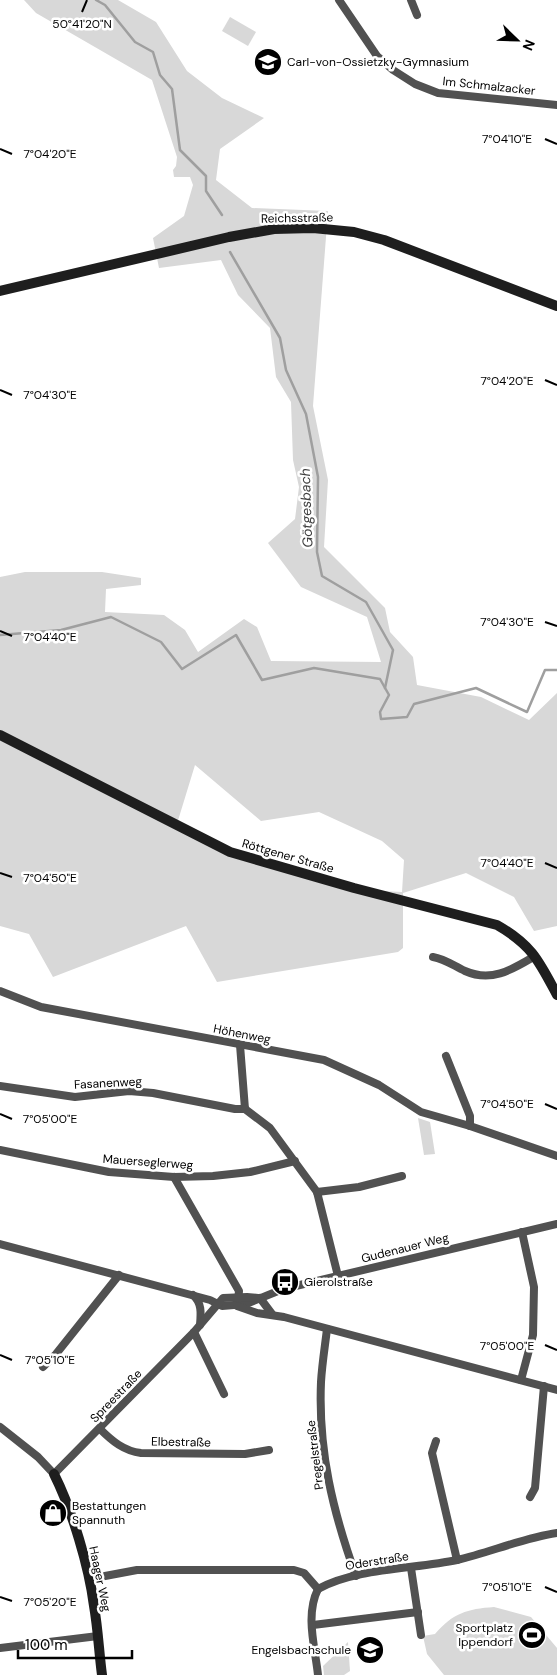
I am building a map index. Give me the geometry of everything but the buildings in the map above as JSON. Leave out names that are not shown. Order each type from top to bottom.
[{"type":"street","name":"Im Schmalzacker","points":[[339,0],[377,56],[393,70],[415,84],[438,93],[557,105]]},
{"type":"street","points":[[411,0],[417,15]]},
{"type":"street","name":"Reichsstraße","points":[[0,291],[239,235],[274,229],[313,228],[345,230],[376,238],[557,306]]},
{"type":"street","name":"Röttgener Straße","points":[[0,736],[230,852],[354,888],[498,926],[529,947],[557,994]]},
{"type":"street","points":[[433,957],[442,959],[471,973],[487,976],[508,972],[535,956]]},
{"type":"street","name":"Höhenweg","points":[[0,991],[41,1007],[324,1060],[379,1085],[421,1112],[470,1126],[557,1156]]},
{"type":"street","points":[[240,1045],[245,1109],[270,1128],[317,1192],[338,1276]]},
{"type":"street","points":[[446,1056],[470,1116],[470,1126]]},
{"type":"street","name":"Fasanenweg","points":[[0,1086],[75,1097],[129,1091],[153,1092],[235,1109],[245,1109]]},
{"type":"street","name":"Mauerseglerweg","points":[[0,1150],[109,1172],[174,1177],[213,1176],[250,1172],[295,1161]]},
{"type":"street","points":[[317,1192],[359,1187],[402,1176]]},
{"type":"street","points":[[174,1177],[239,1291],[237,1301],[257,1313],[272,1314],[557,1390]]},
{"type":"street","name":"Gudenauer Weg","points":[[218,1304],[223,1298],[237,1301],[260,1298],[283,1289],[557,1224]]},
{"type":"street","points":[[521,1380],[532,1334],[534,1287],[522,1232]]},
{"type":"street","points":[[0,1244],[193,1295],[218,1304]]},
{"type":"street","points":[[43,1367],[56,1354],[119,1276]]},
{"type":"street","points":[[193,1295],[198,1300],[201,1309],[200,1325]]},
{"type":"street","points":[[260,1298],[272,1314]]},
{"type":"street","name":"Spreestraße","points":[[54,1474],[194,1332],[218,1304]]},
{"type":"street","name":"Pregelstraße","points":[[328,1329],[321,1381],[321,1410],[326,1472],[333,1504],[356,1576]]},
{"type":"street","points":[[194,1332],[224,1394]]},
{"type":"street","points":[[530,1498],[535,1488],[544,1386]]},
{"type":"street","name":"Haager Weg","points":[[0,1427],[38,1457],[54,1474],[68,1505],[89,1579],[94,1604],[102,1675]]},
{"type":"street","name":"Elbestraße","points":[[100,1429],[120,1446],[133,1452],[251,1454],[269,1450]]},
{"type":"street","points":[[436,1441],[432,1453],[457,1560]]},
{"type":"street","name":"Oderstraße","points":[[318,1590],[340,1578],[457,1560],[557,1532]]},
{"type":"street","points":[[411,1568],[421,1635]]},
{"type":"street","points":[[89,1579],[137,1570],[294,1570],[304,1573],[318,1590],[312,1608],[318,1675]]},
{"type":"street","points":[[313,1625],[418,1612]]},
{"type":"street","points":[[0,1648],[98,1636]]},
{"type":"shaded area","points":[[24,0],[118,0],[156,22],[187,71],[222,98],[264,118],[220,149],[216,180],[252,208],[328,211],[313,406],[328,480],[324,547],[385,608],[390,632],[413,657],[417,685],[481,697],[529,720],[557,693],[557,926],[534,931],[514,897],[466,873],[403,893],[403,948],[398,952],[217,982],[186,926],[53,977],[29,934],[0,926],[0,577],[25,572],[102,572],[141,578],[141,585],[106,589],[105,612],[164,615],[185,630],[198,652],[244,619],[257,627],[271,661],[381,662],[367,617],[301,587],[268,543],[295,519],[299,487],[293,460],[291,402],[276,377],[270,328],[238,295],[221,260],[159,268],[153,238],[184,216],[193,185],[190,177],[174,177],[173,170],[176,166],[177,157],[152,80],[36,13]],"holes":[[[195,765],[261,821],[319,812],[382,841],[404,860],[402,892],[358,890],[232,856],[176,827]]]},
{"type":"shaded area","points":[[230,17],[256,32],[248,46],[222,31]]},
{"type":"shaded area","points":[[418,1118],[430,1122],[435,1154],[424,1155]]},
{"type":"shaded area","points":[[494,1607],[531,1617],[557,1648],[557,1675],[444,1675],[427,1654],[423,1636],[435,1634],[448,1621],[461,1613]]},
{"type":"shaded area","points":[[348,1642],[350,1671],[344,1675],[324,1675],[323,1666]]},
{"type":"waterway","name":"Götgesbach","points":[[96,0],[105,5],[135,42],[153,52],[160,75],[172,89],[180,150],[206,176],[206,191],[222,215]]},
{"type":"waterway","name":"Götgesbach","points":[[230,252],[280,338],[286,370],[306,414],[318,477],[317,552],[322,576],[366,602],[393,650],[385,688]]},
{"type":"waterway","points":[[0,635],[61,630],[111,617],[161,642],[182,669],[236,635],[262,680],[314,668],[380,679],[389,695],[380,712],[381,719],[407,717],[414,704],[476,688],[527,712],[545,670],[557,670]]},
{"type":"place","name":"Carl-von-Ossietzky-Gymnasium","points":[[268,62]]},
{"type":"place","name":"Gierolstraße","points":[[285,1282]]},
{"type":"place","name":"Bestattungen Spannuth","points":[[53,1513]]},
{"type":"place","name":"Sportplatz Ippendorf","points":[[532,1635]]},
{"type":"place","name":"Engelsbachschule","points":[[370,1650]]}]
